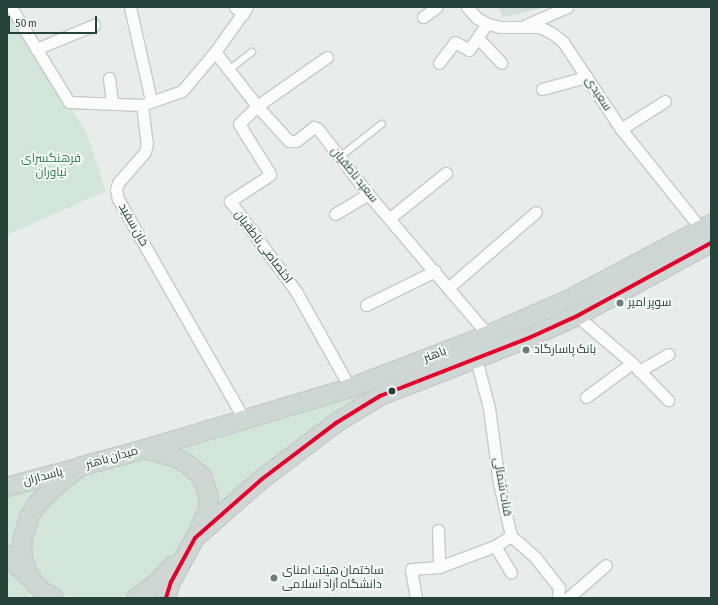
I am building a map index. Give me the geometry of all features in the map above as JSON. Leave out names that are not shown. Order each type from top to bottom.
[{"type":"main road","name":"باهنر","points":[[144,449],[350,388],[488,335],[570,299],[708,232]]},
{"type":"main road","name":"باهنر","points":[[166,598],[171,582],[195,538],[262,479],[336,423],[380,396],[476,359],[577,316],[708,232]]},
{"type":"main road","name":"میدان باهنر","points":[[54,598],[43,592],[29,577],[23,560],[22,542],[29,517],[38,503],[51,490],[79,468],[144,449],[168,455],[184,462],[202,477],[208,497],[208,509],[195,538],[166,575],[136,598]]},
{"type":"main road","name":"پاسداران","points":[[7,487],[79,468]]},
{"type":"main road","points":[[7,555],[29,577]]},
{"type":"street","points":[[11,7],[69,102],[112,103],[146,102],[174,95],[182,91],[215,52],[241,9]]},
{"type":"street","name":"خان سفید","points":[[130,7],[146,102],[147,143],[145,152],[118,183],[116,189],[118,199],[244,419]]},
{"type":"street","points":[[423,17],[437,7]]},
{"type":"street","name":"سعیدی","points":[[467,7],[477,18],[487,23],[500,26],[540,27],[552,33],[564,42],[621,129],[708,232]]},
{"type":"street","points":[[523,26],[567,7]]},
{"type":"street","points":[[439,63],[455,42],[469,50],[487,23]]},
{"type":"street","points":[[36,49],[94,25]]},
{"type":"street","points":[[478,38],[501,63]]},
{"type":"street","name":"سعید ناطقیان","points":[[215,52],[257,106],[289,141],[296,141],[314,127],[318,130],[368,194],[488,335]]},
{"type":"street","points":[[257,106],[326,57]]},
{"type":"street","points":[[542,89],[586,77]]},
{"type":"street","points":[[109,78],[112,103]]},
{"type":"street","points":[[621,129],[665,101]]},
{"type":"street","name":"اختصاصی ناطقیان","points":[[257,106],[239,124],[270,175],[230,201],[297,293],[350,388]]},
{"type":"street","points":[[390,218],[446,173]]},
{"type":"street","points":[[335,214],[368,194]]},
{"type":"street","points":[[448,288],[536,212]]},
{"type":"street","points":[[366,306],[435,271]]},
{"type":"street","points":[[577,316],[636,367],[668,400]]},
{"type":"street","points":[[586,397],[636,367],[668,354]]},
{"type":"street","name":"قنات شمالى","points":[[476,359],[489,408],[499,483],[511,536]]},
{"type":"street","points":[[438,530],[439,567]]},
{"type":"street","points":[[416,598],[411,569],[439,567],[494,546],[511,536],[535,558],[559,588],[558,598]]},
{"type":"street","points":[[494,546],[511,573]]},
{"type":"street","points":[[568,598],[606,565]]},
{"type":"lane","points":[[229,70],[252,52]]},
{"type":"lane","points":[[340,157],[382,124]]},
{"type":"shaded area","points":[[498,7],[543,7],[543,8],[503,17]]},
{"type":"green space","name":"فرهنگسرای نیاوران","points":[[7,8],[86,132],[106,191],[7,235]]},
{"type":"green space","points":[[408,375],[360,399],[274,458],[233,493],[212,517],[213,499],[163,449]]},
{"type":"green space","points":[[147,456],[189,472],[203,495],[201,509],[181,548],[165,567],[128,595],[116,598],[77,598],[64,595],[47,586],[32,567],[30,529],[45,504],[83,474]]},
{"type":"green space","points":[[58,479],[14,551],[7,548],[7,496]]},
{"type":"green space","points":[[7,566],[32,598],[7,598]]},
{"type":"transit line","points":[[166,598],[171,582],[195,538],[262,479],[336,423],[380,396],[531,337],[577,316],[711,243]]},
{"type":"place","name":"سوپر امیر","points":[[620,303]]},
{"type":"place","name":"بانک پاسارگاد","points":[[526,350]]},
{"type":"place","name":"ساختمان هیئت امنای دانشگاه آزاد اسلامی","points":[[274,578]]}]
